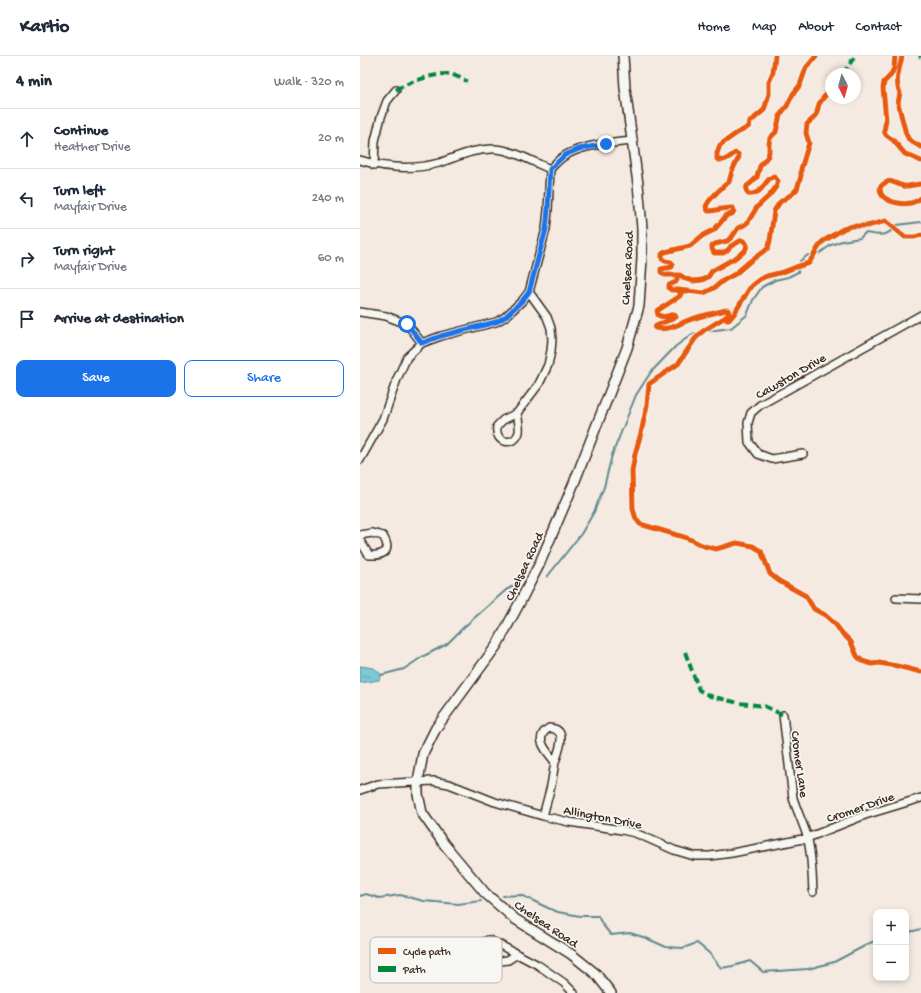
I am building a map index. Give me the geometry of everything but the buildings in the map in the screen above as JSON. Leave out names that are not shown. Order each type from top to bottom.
[{"type":"street","name":"Chelsea Road","points":[[610,993],[596,974],[590,969],[571,954],[515,920],[485,892],[444,844],[422,813],[418,794],[418,781],[423,754],[436,728],[497,645],[542,558],[574,483],[627,348],[639,306],[642,228],[633,141],[625,88],[623,56]]},
{"type":"street","points":[[374,165],[374,141],[381,117],[387,101],[396,90]]},
{"type":"street","points":[[360,460],[383,419],[397,379],[407,357],[422,343],[441,336],[496,322],[505,317],[529,292],[546,229],[550,169],[565,155],[579,149],[633,141]]},
{"type":"street","points":[[360,160],[374,165],[414,168],[427,166],[455,156],[484,149],[496,149],[520,156],[550,169]]},
{"type":"street","points":[[517,413],[539,384],[548,365],[551,351],[551,328],[547,317],[529,292]]},
{"type":"street","points":[[360,312],[386,316],[407,324],[422,343]]},
{"type":"street","name":"Cawston Drive","points":[[803,454],[772,459],[758,454],[749,442],[748,423],[751,413],[760,406],[921,315]]},
{"type":"street","points":[[360,535],[372,534],[383,536],[387,543],[387,547],[384,553],[378,556],[369,555],[360,541]]},
{"type":"street","points":[[896,598],[921,599]]},
{"type":"street","name":"Cromer Lane","points":[[783,715],[793,798],[796,811],[808,838],[814,892]]},
{"type":"street","points":[[543,816],[551,786],[555,762]]},
{"type":"street","name":"Allington Drive","points":[[360,790],[378,784],[418,781],[433,781],[449,784],[495,802],[543,816],[622,830],[694,856],[710,856],[732,853],[808,838]]},
{"type":"street","name":"Cromer Drive","points":[[808,838],[865,815],[921,798]]},
{"type":"street","points":[[502,946],[538,965],[564,983],[574,993]]},
{"type":"street","points":[[502,961],[508,960],[517,954]]},
{"type":"water","points":[[360,666],[374,668],[382,675],[379,680],[360,683]]},
{"type":"waterway","points":[[708,331],[731,328],[747,315],[753,300],[762,287],[775,280],[788,277],[798,272],[800,261],[808,255],[817,255],[831,245],[842,241],[860,238],[865,233],[882,235],[886,234],[897,225],[921,222]]},
{"type":"waterway","points":[[547,577],[581,534],[594,512],[604,487],[612,455],[636,395],[651,372],[676,346],[695,333]]},
{"type":"waterway","points":[[381,675],[404,669],[422,657],[447,644],[506,590],[517,584]]},
{"type":"waterway","points":[[360,896],[366,894],[379,898],[400,895],[424,901],[458,904],[481,901]]},
{"type":"waterway","points":[[503,896],[521,895],[558,912],[580,916],[598,916],[602,924],[611,935],[630,933],[666,947],[683,948],[697,943],[709,953],[721,968],[750,961],[763,972],[808,969],[834,962],[873,942]]},
{"type":"waterway","points":[[909,932],[921,929]]},
{"type":"marked path","points":[[847,68],[855,56]]},
{"type":"marked path","points":[[396,90],[407,84],[444,74],[450,74],[467,81]]},
{"type":"marked path","points":[[685,652],[699,690],[710,696],[739,703],[764,706],[783,715]]},
{"type":"cycle path","points":[[775,56],[773,72],[769,82],[769,94],[764,110],[750,122],[749,126],[720,145],[717,153],[717,159],[720,160],[726,159],[735,153],[738,154],[739,157],[732,171],[729,182],[719,190],[706,207],[708,211],[730,208],[733,208],[734,211],[732,214],[727,215],[714,230],[702,236],[690,246],[662,254],[662,259],[673,264],[672,267],[661,269],[661,272],[665,275],[673,275],[677,277],[676,282],[669,285],[669,288],[671,290],[678,290],[681,294],[657,311],[658,315],[660,316],[674,314],[676,317],[656,325],[655,328],[670,328],[696,318],[726,310],[728,310],[729,313],[727,316],[703,331],[695,339],[678,364],[649,384],[647,405],[632,471],[633,509],[636,519],[640,524],[687,538],[704,546],[716,549],[737,543],[753,546],[761,551],[770,574],[779,581],[806,596],[814,609],[825,615],[851,642],[857,656],[862,661],[872,664],[879,663],[897,666],[921,672]]},
{"type":"cycle path","points":[[673,275],[680,275],[693,281],[702,280],[708,277],[712,271],[745,251],[747,245],[742,240],[731,246],[723,253],[714,253],[712,246],[727,241],[732,237],[738,228],[748,222],[757,207],[776,187],[778,181],[774,176],[757,192],[748,194],[746,190],[747,186],[757,177],[760,166],[768,156],[770,138],[776,132],[780,115],[800,85],[806,68],[816,56]]},
{"type":"cycle path","points":[[895,56],[894,68],[891,75],[884,82],[883,88],[886,120],[884,131],[886,135],[893,140],[905,154],[921,161]]},
{"type":"cycle path","points":[[902,56],[897,79],[900,93],[898,103],[909,140],[921,147]]},
{"type":"cycle path","points":[[678,290],[704,293],[735,274],[768,248],[774,211],[780,202],[797,189],[809,143],[806,133],[807,124],[816,116],[819,104],[825,96]]},
{"type":"cycle path","points":[[921,184],[906,186],[889,181],[880,187],[883,196],[893,202],[907,204],[921,198]]},
{"type":"cycle path","points":[[727,320],[729,320],[734,314],[751,286],[767,276],[809,263],[822,242],[843,229],[852,226],[867,226],[886,221],[905,237],[915,237],[921,235]]},
{"type":"route","points":[[407,324],[422,343],[441,336],[496,322],[505,317],[529,292],[546,229],[550,169],[565,155],[579,149],[606,144]]}]
